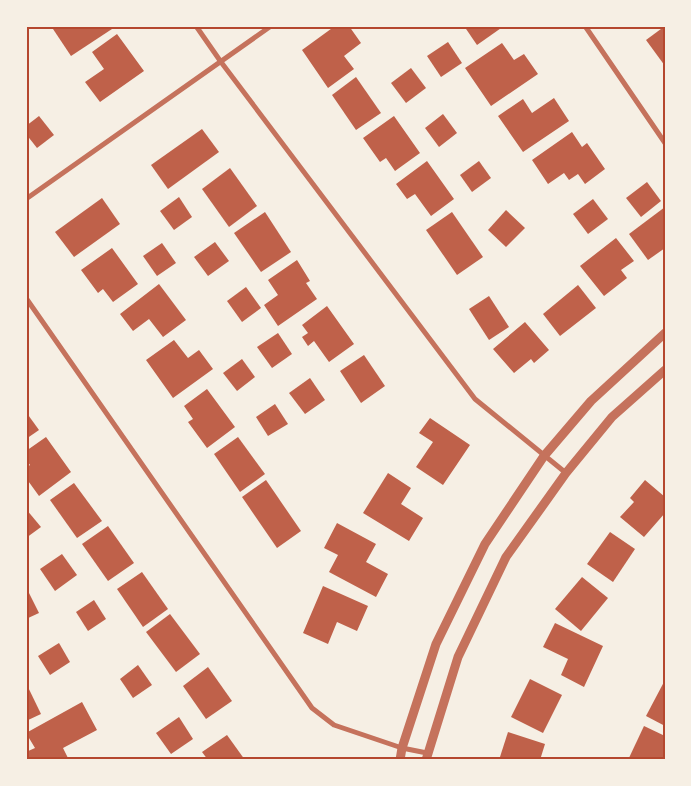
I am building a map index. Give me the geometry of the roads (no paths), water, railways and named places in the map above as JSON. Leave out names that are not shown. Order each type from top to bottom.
[{"type":"street","points":[[196,26],[221,62],[475,399],[566,473]]},
{"type":"street","points":[[26,199],[271,26]]},
{"type":"street","points":[[585,26],[665,143]]},
{"type":"street","points":[[26,298],[312,708],[334,725],[426,756],[458,656],[506,557],[566,473],[612,417],[665,370]]},
{"type":"street","points":[[400,760],[402,748],[436,644],[485,544],[544,456],[591,401],[665,333]]}]
